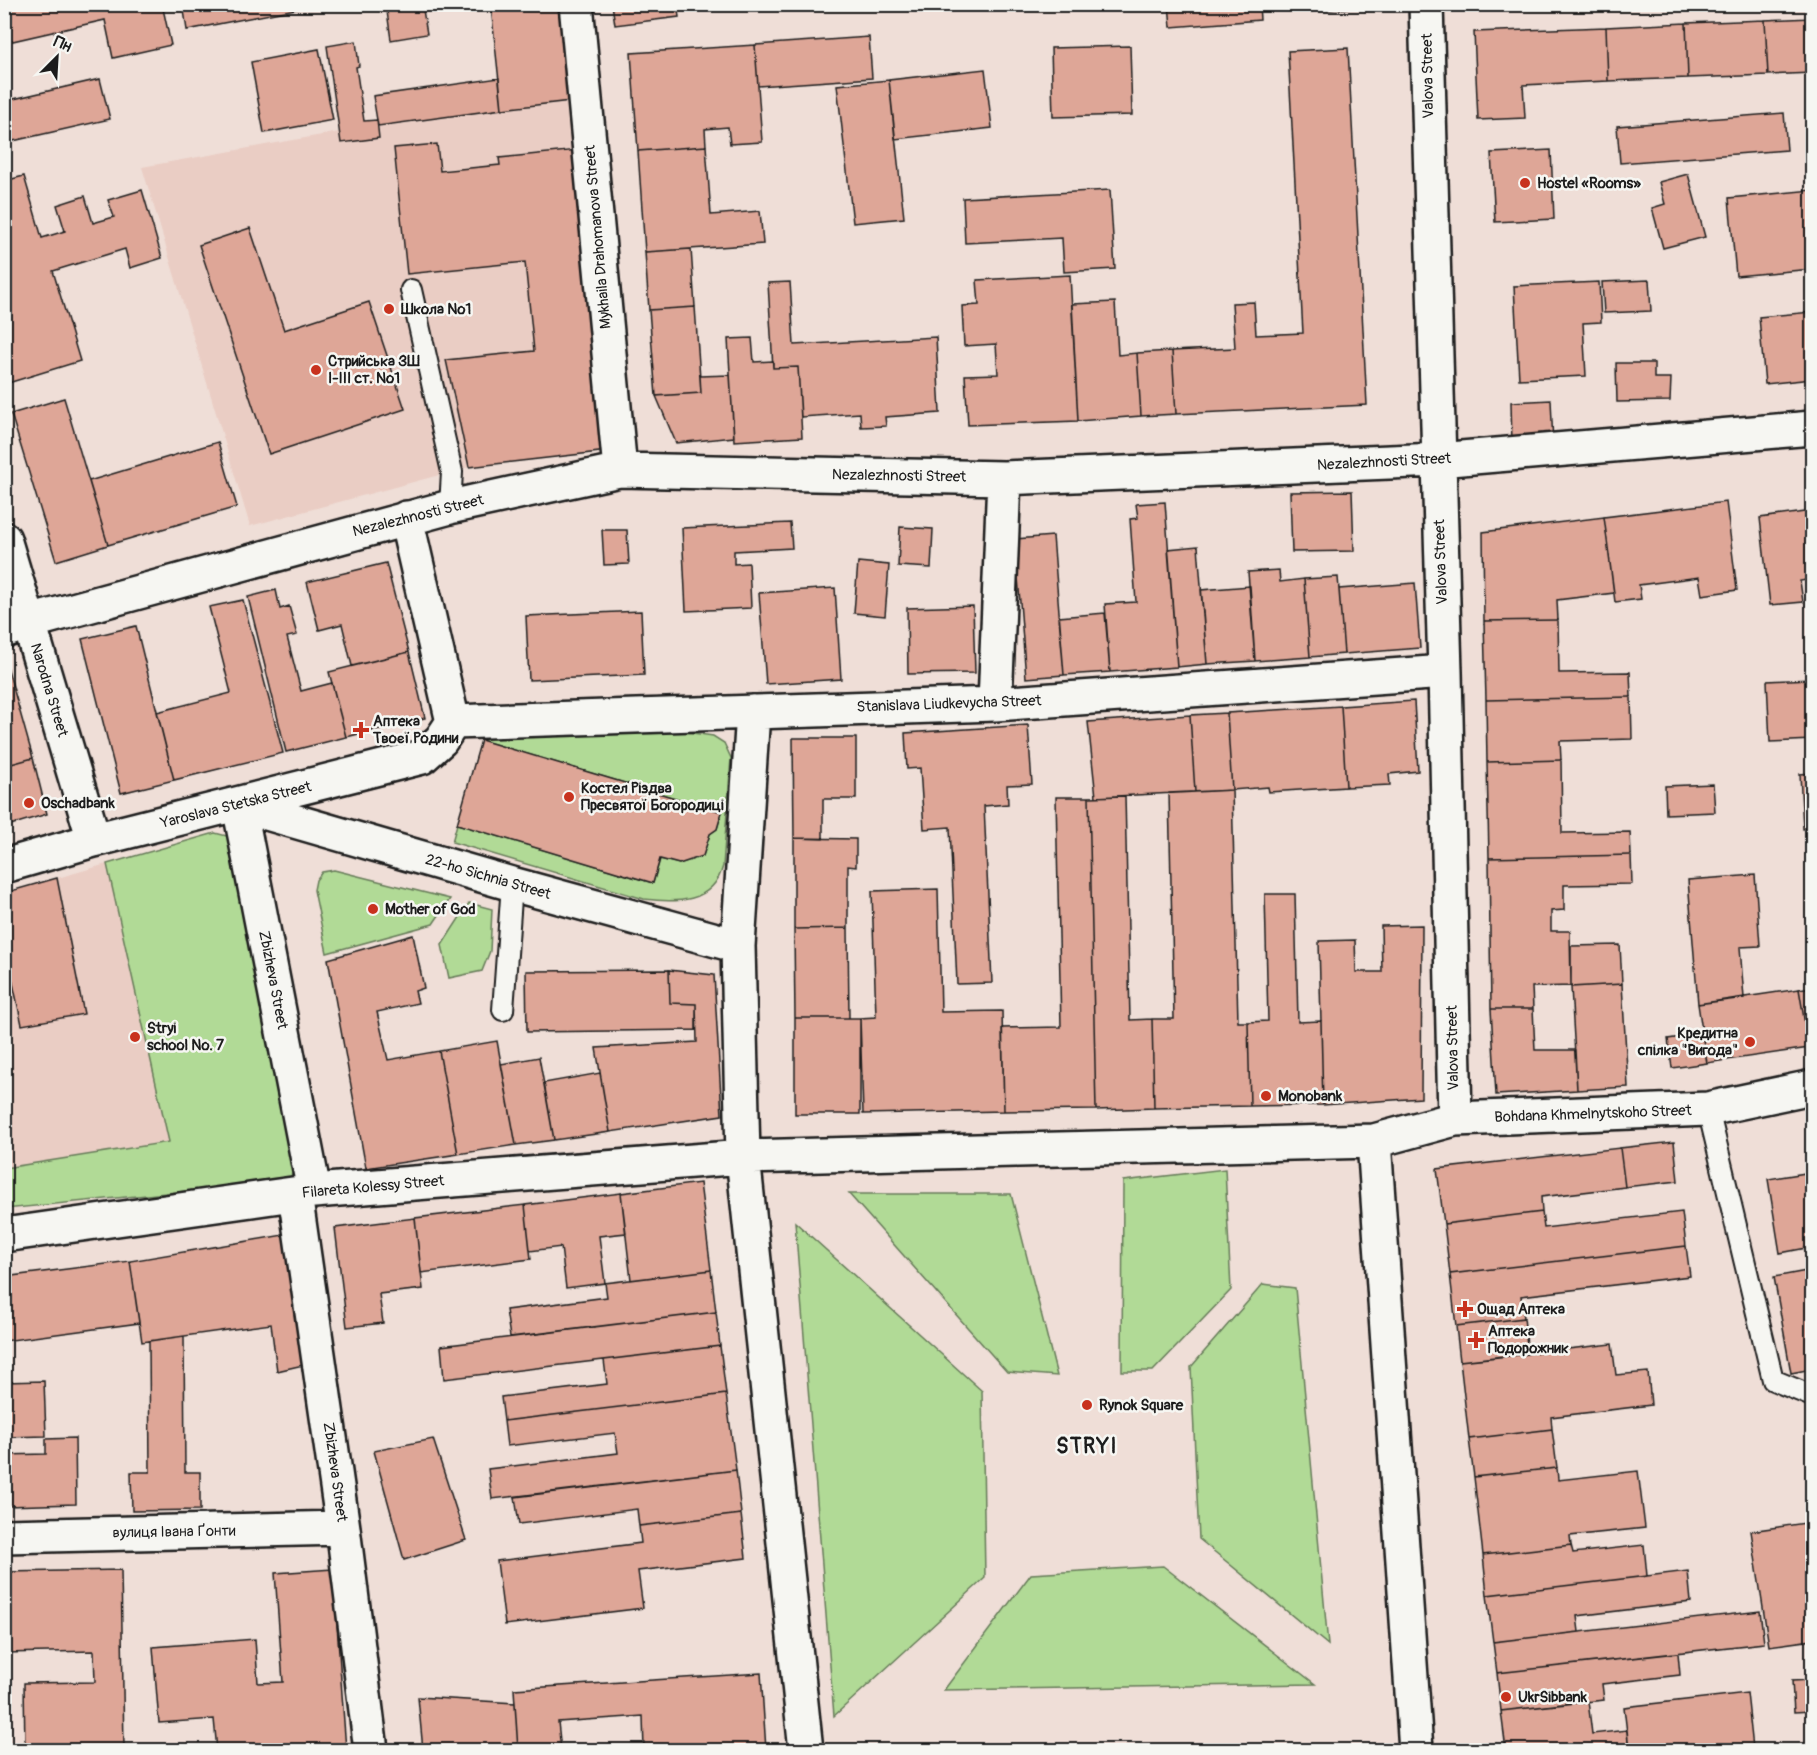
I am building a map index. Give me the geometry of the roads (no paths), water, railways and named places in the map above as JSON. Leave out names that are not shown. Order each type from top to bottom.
[{"type":"street","name":"Mykhaila Drahomanova Street","points":[[576,4],[620,470]]},
{"type":"street","name":"Valova Street","points":[[1426,4],[1455,1119]]},
{"type":"street","name":"Nezalezhnosti Street","points":[[17,626],[406,518],[620,470],[1004,478],[1438,460],[1812,428]]},
{"type":"street","points":[[995,704],[1004,478]]},
{"type":"street","points":[[406,518],[453,722]]},
{"type":"street","name":"Narodna Street","points":[[4,539],[17,626],[94,840]]},
{"type":"street","name":"Stanislava Liudkevycha Street","points":[[453,722],[995,704],[1445,672]]},
{"type":"street","points":[[753,712],[738,946],[743,1157],[806,1750]]},
{"type":"street","name":"Yaroslava Stetska Street","points":[[4,866],[94,840],[422,757],[441,740],[453,722]]},
{"type":"street","name":"22-ho Sichnia Street","points":[[238,805],[738,946]]},
{"type":"street","name":"Zbizheva Street","points":[[238,805],[304,1193],[371,1750]]},
{"type":"street","name":"Bohdana Khmelnytskoho Street","points":[[1374,1141],[1455,1119],[1708,1109],[1812,1087]]},
{"type":"street","points":[[743,1157],[1374,1141],[1416,1750]]},
{"type":"street","name":"Filareta Kolessy Street","points":[[4,1235],[304,1193],[743,1157]]},
{"type":"street","name":"вулиця Івана Ґонти","points":[[4,1536],[343,1528]]},
{"type":"lane","points":[[411,290],[452,472],[450,507]]},
{"type":"lane","points":[[503,1010],[512,884]]},
{"type":"lane","points":[[1708,1109],[1773,1380],[1812,1396]]},
{"type":"place","name":"Hostel «Rooms»","points":[[1525,183]]},
{"type":"place","name":"Школа №1","points":[[389,309]]},
{"type":"place","name":"Стрийська ЗШ І-ІІІ ст. №1","points":[[316,370]]},
{"type":"place","name":"Аптека Твоєї Родини","points":[[361,730]]},
{"type":"place","name":"Костел Різдва Пресвятої Богородиці","points":[[569,797]]},
{"type":"place","name":"Oschadbank","points":[[29,803]]},
{"type":"place","name":"Mother of God","points":[[373,909]]},
{"type":"place","name":"Stryi school No. 7","points":[[135,1037]]},
{"type":"place","name":"Кредитна спілка \"Вигода\"","points":[[1750,1042]]},
{"type":"place","name":"Monobank","points":[[1266,1096]]},
{"type":"place","name":"Ощад Аптека","points":[[1465,1309]]},
{"type":"place","name":"Аптека Подорожник","points":[[1476,1340]]},
{"type":"place","name":"Rynok Square","points":[[1087,1405]]},
{"type":"place","name":"UkrSibbank","points":[[1506,1697]]},
{"type":"district","name":"STRYI","points":[[1087,1446]]}]
